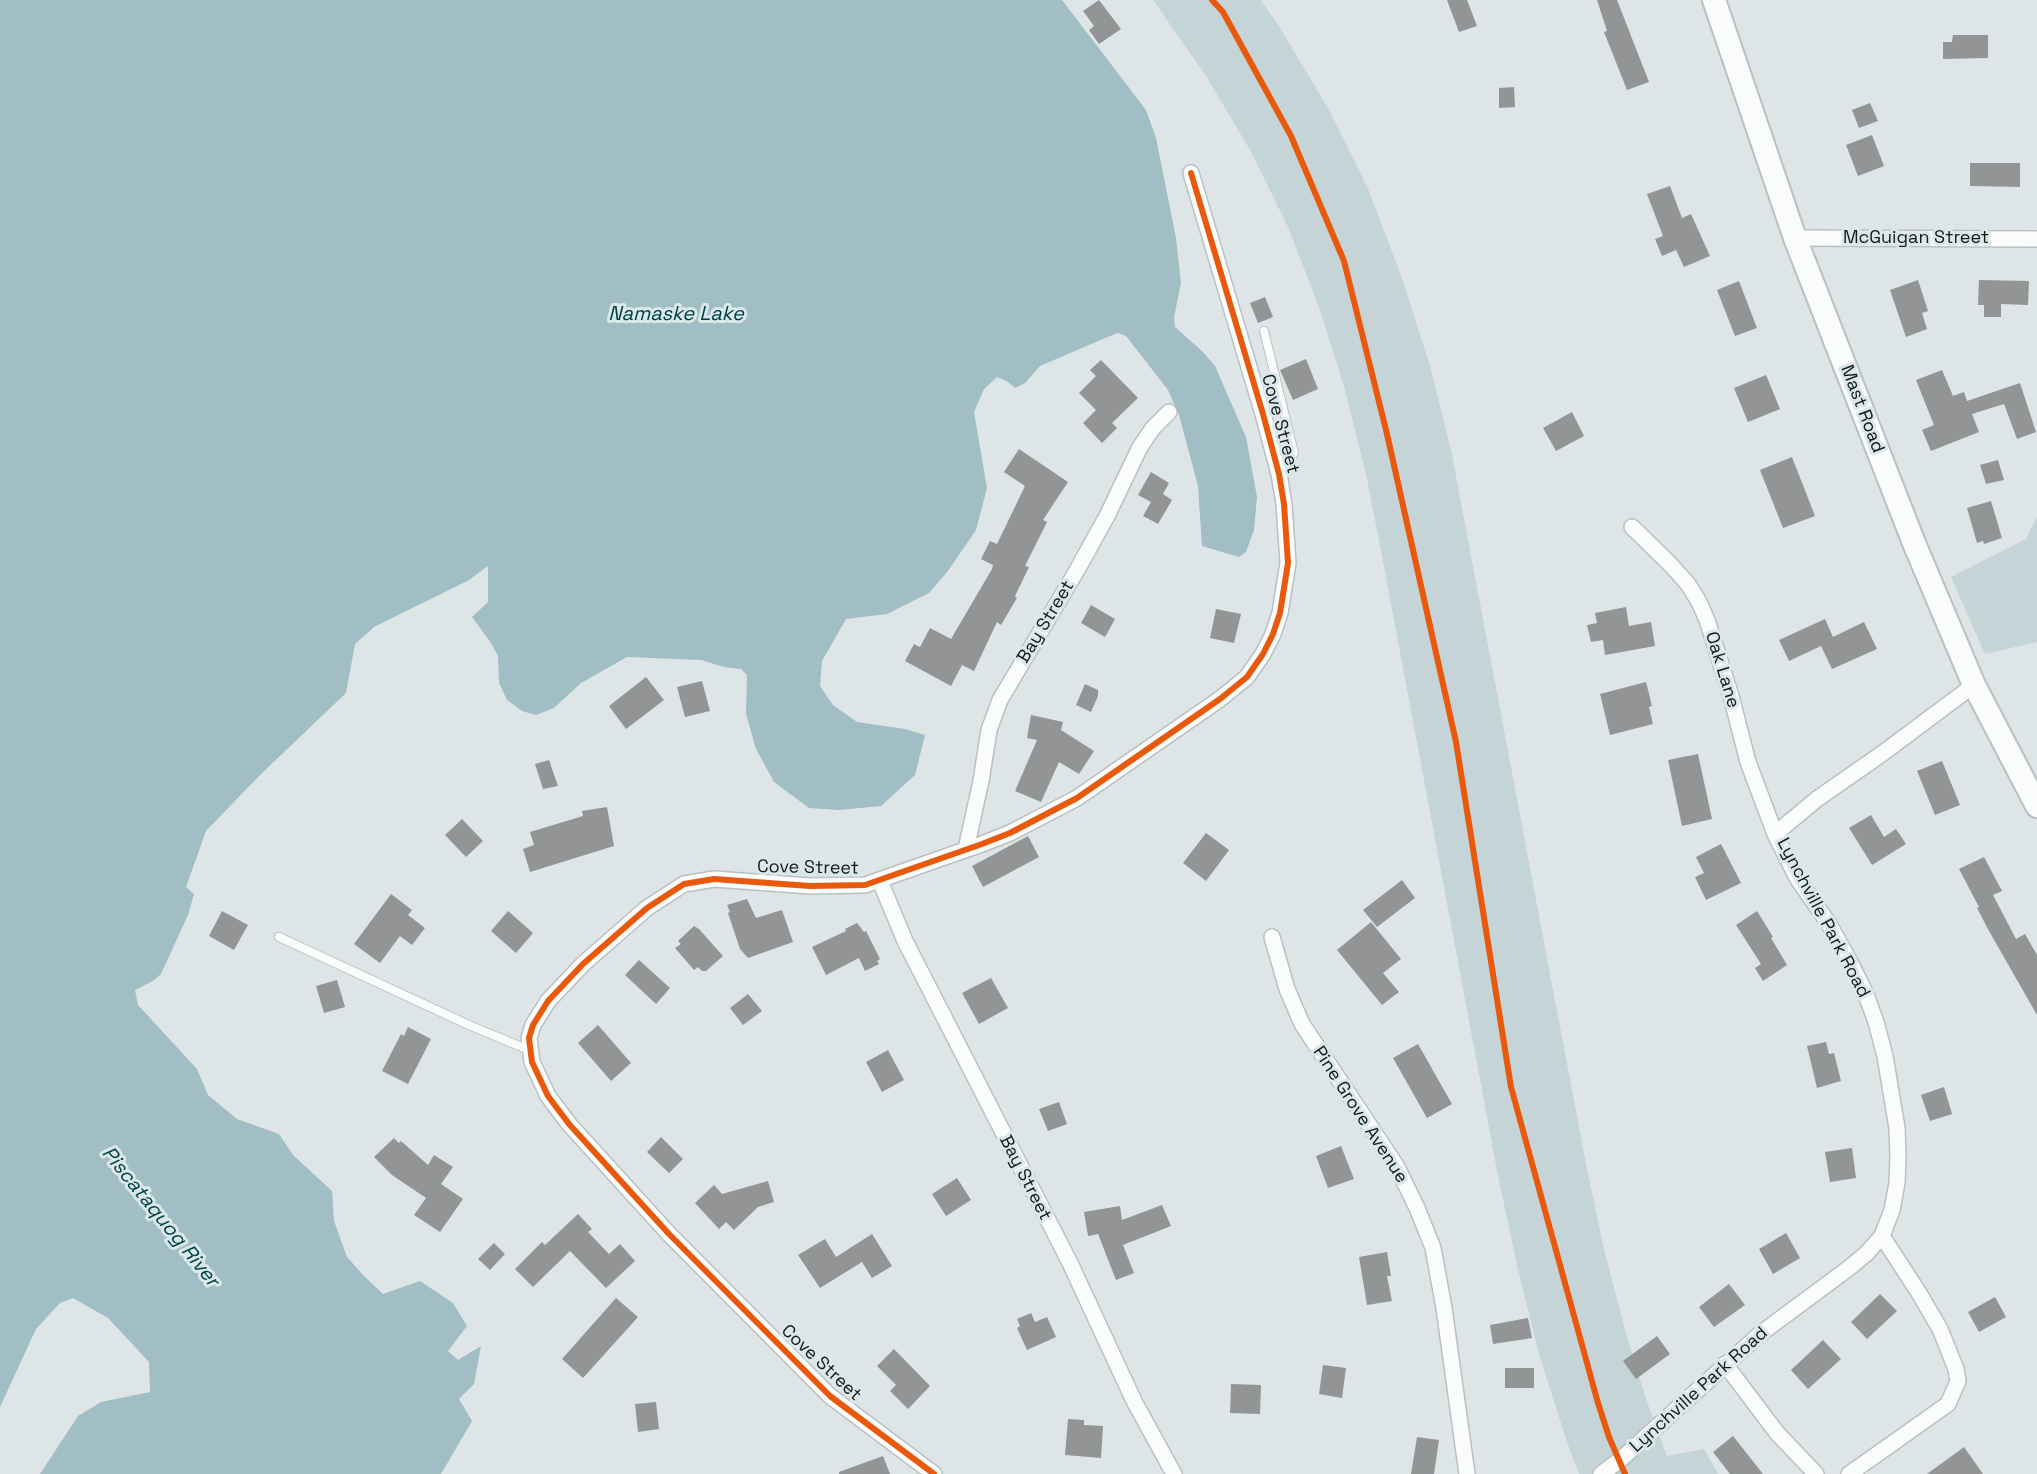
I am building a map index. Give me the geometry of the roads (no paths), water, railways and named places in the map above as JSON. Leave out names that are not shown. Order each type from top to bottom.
[{"type":"main road","name":"Mast Road","points":[[1714,0],[1795,238],[1914,543],[1974,685],[2037,804]]},
{"type":"street","name":"Cove Street","points":[[934,1474],[830,1396],[696,1263],[569,1124],[548,1096],[536,1074],[529,1050],[529,1038],[533,1025],[548,1001],[583,964],[647,908],[684,884],[696,880],[714,879],[849,886],[880,880],[1010,833],[1077,798],[1220,699],[1247,677],[1263,654],[1280,613],[1288,563],[1287,534],[1279,474],[1191,173]]},
{"type":"street","name":"McGuigan Street","points":[[1795,238],[2037,238]]},
{"type":"street","name":"Bay Street","points":[[966,849],[979,791],[989,729],[997,707],[1107,516],[1140,447],[1153,428],[1169,412]]},
{"type":"street","name":"Oak Lane","points":[[1632,527],[1670,563],[1688,584],[1699,602],[1731,696],[1748,762],[1775,834]]},
{"type":"street","name":"Lynchville Park Road","points":[[1601,1474],[1620,1460],[1725,1364],[1798,1305],[1849,1269],[1882,1236],[1892,1210],[1898,1183],[1899,1156],[1897,1128],[1882,1045],[1864,992],[1850,962],[1797,878],[1775,834],[1817,799],[1974,685]]},
{"type":"street","name":"Bay Street","points":[[880,880],[905,941],[1070,1263],[1134,1401],[1174,1474]]},
{"type":"street","name":"Pine Grove Avenue","points":[[1272,937],[1287,989],[1302,1024],[1397,1167],[1433,1248],[1444,1308],[1467,1474]]},
{"type":"street","points":[[1850,1474],[1948,1404],[1958,1381],[1956,1369],[1940,1329],[1882,1236]]},
{"type":"street","points":[[1725,1364],[1777,1433],[1816,1474]]},
{"type":"lane","points":[[1264,331],[1294,453],[1279,474]]},
{"type":"lane","points":[[279,937],[471,1026],[529,1050]]},
{"type":"water","name":"Namaske Lake","points":[[0,0],[1062,0],[1146,110],[1156,138],[1176,238],[1181,283],[1174,317],[1175,327],[1215,366],[1246,437],[1257,497],[1254,530],[1246,552],[1239,557],[1202,546],[1198,486],[1179,415],[1168,390],[1126,336],[1118,333],[1040,366],[1025,383],[1015,388],[997,377],[984,389],[974,412],[987,488],[976,530],[948,571],[929,593],[887,614],[846,619],[822,661],[820,686],[833,705],[857,722],[905,729],[925,735],[915,775],[881,806],[839,810],[809,808],[774,782],[756,749],[746,714],[747,675],[741,669],[701,660],[627,657],[581,683],[554,708],[536,715],[522,711],[507,700],[499,683],[498,656],[472,617],[488,602],[488,566],[469,580],[374,627],[355,644],[346,693],[259,776],[206,831],[186,887],[194,894],[188,915],[161,974],[135,990],[138,1005],[197,1069],[208,1095],[237,1119],[279,1134],[293,1155],[332,1191],[334,1221],[347,1257],[364,1276],[383,1294],[420,1281],[453,1303],[467,1326],[448,1351],[458,1360],[481,1346],[474,1384],[459,1399],[472,1421],[441,1474],[40,1474],[78,1416],[101,1402],[150,1392],[149,1362],[108,1318],[73,1298],[60,1303],[36,1329],[0,1407]]},
{"type":"water label","name":"Piscataquog River","points":[[160,1217]]}]
